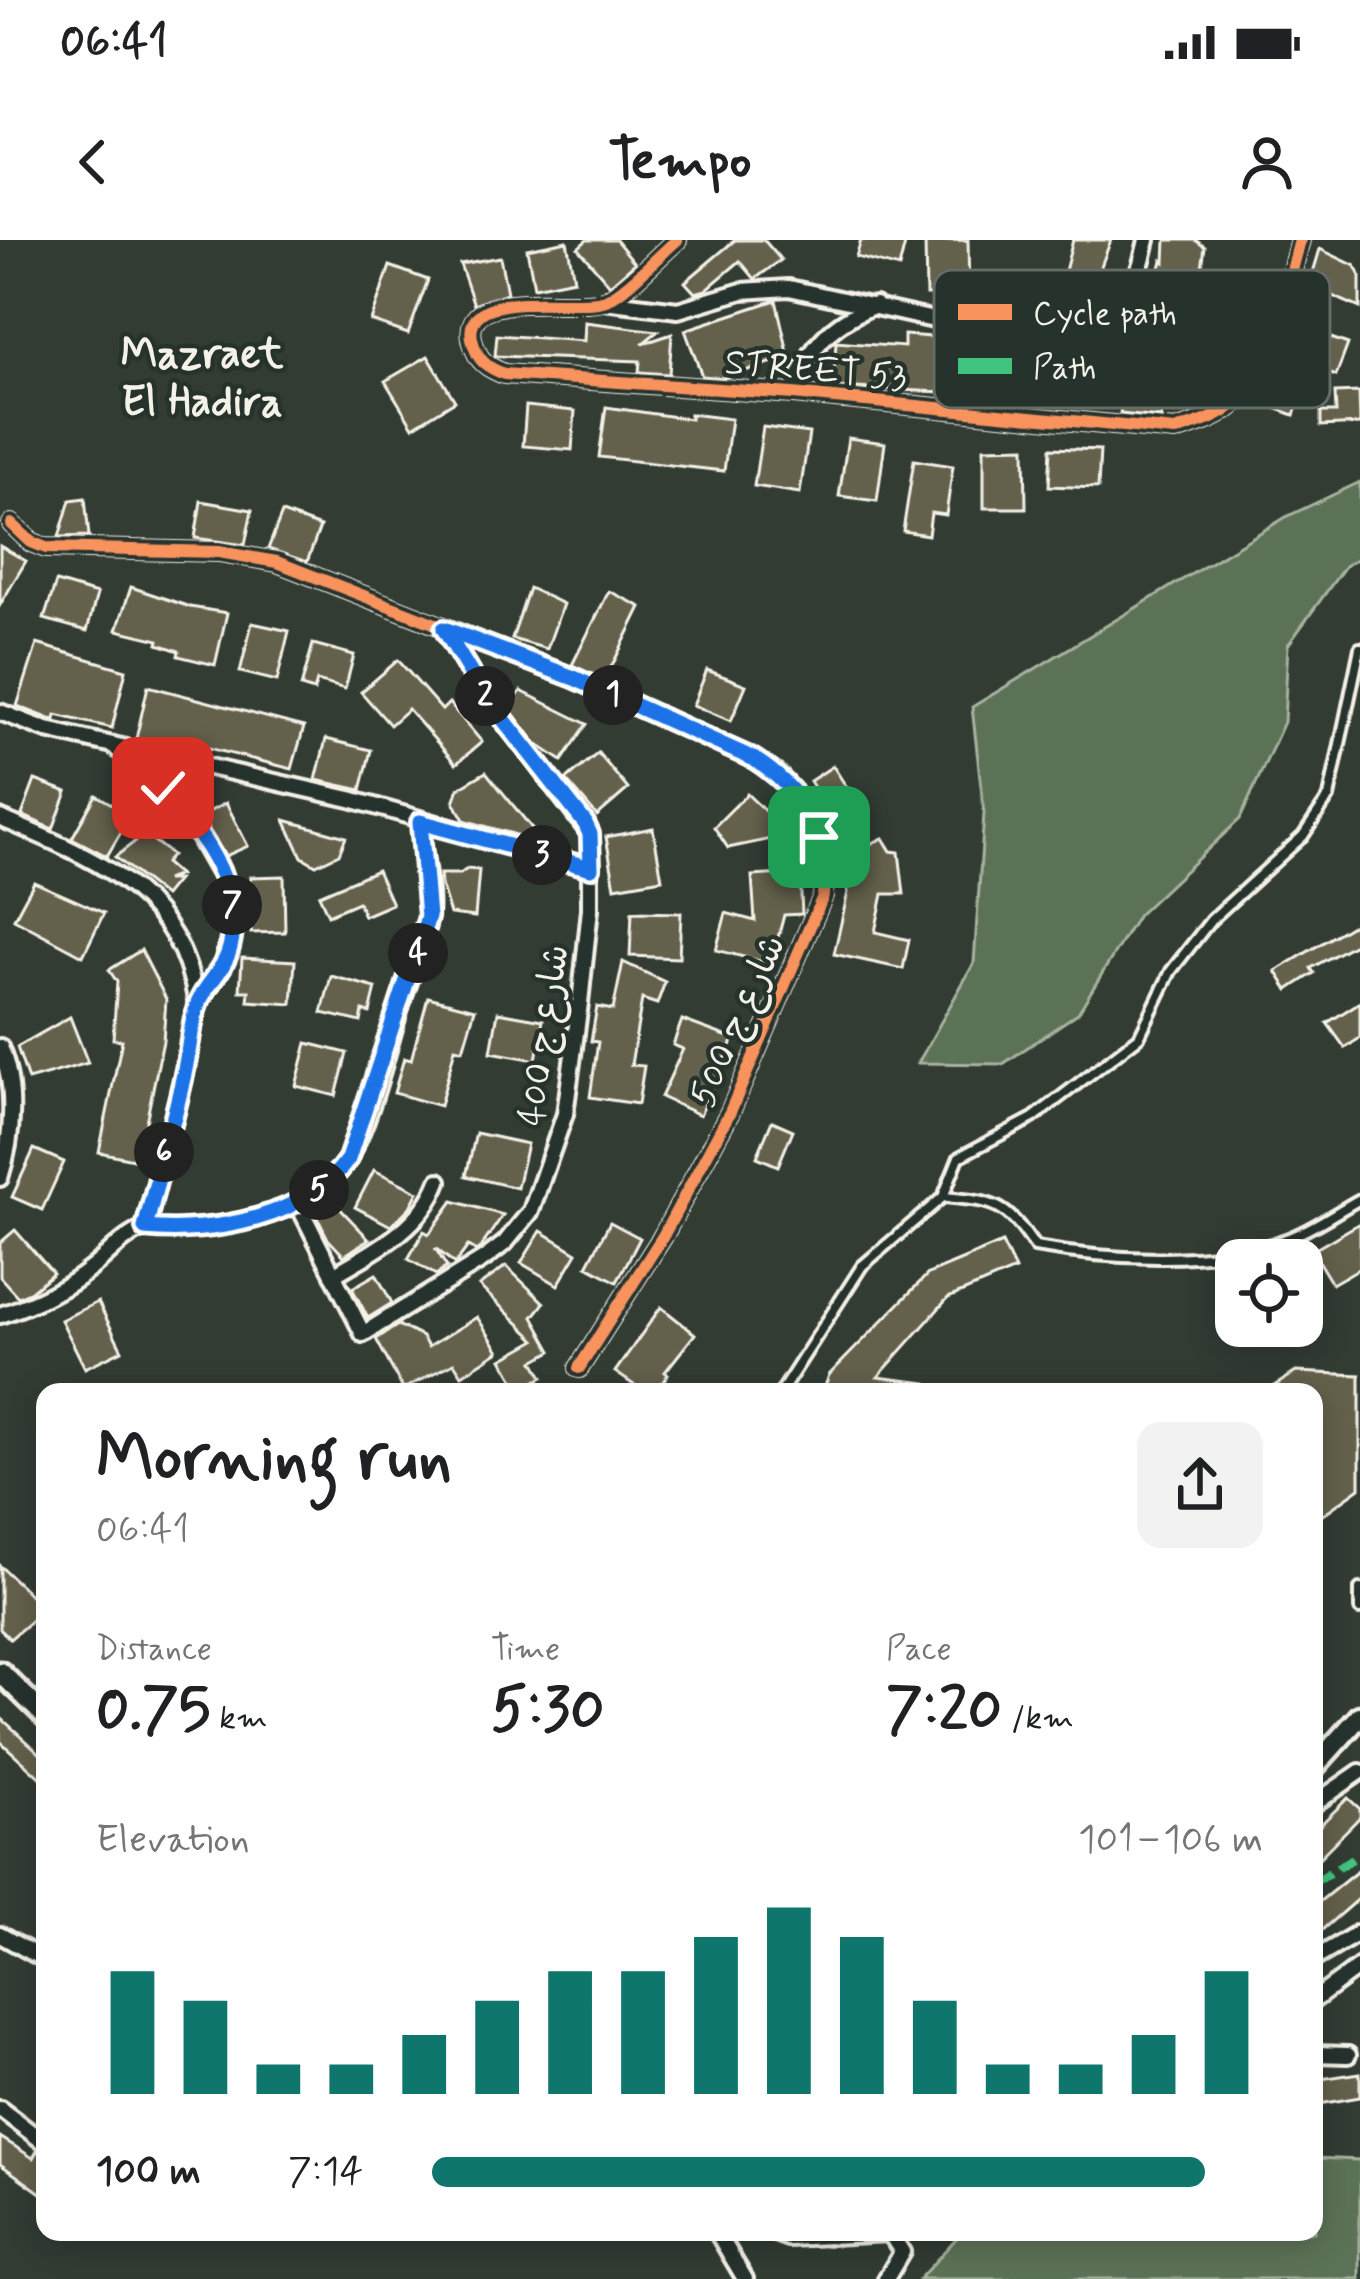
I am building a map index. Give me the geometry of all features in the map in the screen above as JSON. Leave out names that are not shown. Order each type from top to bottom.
[{"type":"street","points":[[604,301],[677,240]]},
{"type":"street","name":"STREET 53","points":[[1137,270],[1147,240]]},
{"type":"street","name":"STREET 53","points":[[1290,270],[1300,240]]},
{"type":"street","name":"STREET 53","points":[[934,318],[790,288],[742,290],[668,311],[604,301],[492,307],[472,332],[476,351],[490,368],[503,374],[793,394],[1130,429],[1175,431],[1228,408]]},
{"type":"street","points":[[793,394],[821,336],[875,305]]},
{"type":"street","name":"شارع ج 500","points":[[12,524],[31,542],[46,548],[219,552],[277,562],[574,678],[754,759],[779,775],[796,795],[823,850],[824,896],[730,1112],[663,1236],[579,1368]]},
{"type":"street","points":[[0,712],[47,730],[350,799],[591,868],[585,823],[482,692],[444,629]]},
{"type":"street","points":[[109,741],[184,813],[232,900],[229,951],[196,1005]]},
{"type":"street","points":[[0,818],[110,868],[144,897],[171,928],[193,984],[196,1005],[184,1072],[145,1228]]},
{"type":"street","points":[[0,1315],[76,1279],[124,1238],[145,1228],[211,1226],[297,1202],[331,1180],[348,1159],[423,939],[429,906],[420,822]]},
{"type":"street","name":"شارع ج 400","points":[[333,1275],[362,1334],[506,1243],[531,1211],[566,1114],[591,868]]},
{"type":"street","points":[[0,1047],[11,1109],[0,1178]]},
{"type":"street","points":[[297,1202],[333,1275],[388,1244],[430,1204],[439,1181]]},
{"type":"street","points":[[0,1672],[36,1707]]},
{"type":"street","points":[[1323,1758],[1360,1716]]},
{"type":"street","points":[[1323,1763],[1360,1730]]},
{"type":"street","points":[[1323,1798],[1360,1772]]},
{"type":"street","points":[[1323,1954],[1360,1931]]},
{"type":"street","points":[[0,1935],[36,1955]]},
{"type":"street","points":[[1323,1993],[1360,1966]]},
{"type":"street","points":[[1323,2054],[1348,2055]]},
{"type":"street","points":[[0,2109],[36,2136]]},
{"type":"street","points":[[722,2241],[745,2279]]},
{"type":"street","points":[[886,2279],[902,2252],[895,2241]]},
{"type":"lane","points":[[787,1383],[862,1266],[944,1197],[959,1157],[1033,1118],[1139,1037],[1172,971],[1200,934],[1310,826],[1329,797],[1360,648]]},
{"type":"lane","points":[[944,1197],[993,1202],[1021,1226],[1035,1247],[1082,1256],[1192,1258],[1286,1240],[1360,1198]]},
{"type":"lane","points":[[1360,1588],[1360,1609]]},
{"type":"green space","points":[[1360,482],[1360,557],[1345,566],[1288,645],[1284,722],[1240,819],[1138,915],[1078,1013],[1003,1064],[918,1063],[974,963],[984,813],[972,707],[1286,517]]},
{"type":"green space","points":[[1323,2158],[1360,2160],[1360,2279],[919,2279],[954,2241],[1323,2241]]},
{"type":"building","points":[[587,240],[616,240],[635,263],[610,285],[578,248]]},
{"type":"building","points":[[735,240],[764,240],[781,260],[755,279],[740,261],[706,290],[695,293],[685,282]]},
{"type":"building","points":[[861,240],[906,240],[899,268],[856,257]]},
{"type":"building","points":[[968,240],[969,270],[934,270],[934,295],[926,295],[925,241]]},
{"type":"building","points":[[1073,240],[1111,240],[1100,270],[1065,270]]},
{"type":"building","points":[[1166,240],[1195,240],[1205,247],[1202,270],[1160,270],[1162,260],[1165,262]]},
{"type":"building","points":[[567,241],[574,279],[534,287],[527,249]]},
{"type":"building","points":[[1320,249],[1355,266],[1360,276],[1360,308],[1330,295],[1330,270],[1314,270]]},
{"type":"building","points":[[500,257],[507,293],[474,305],[460,264]]},
{"type":"building","points":[[390,266],[428,280],[408,334],[371,321]]},
{"type":"building","points":[[776,300],[789,357],[723,378],[702,376],[685,330]]},
{"type":"building","points":[[585,322],[658,331],[642,344],[672,334],[669,374],[639,372],[640,361],[495,356],[497,335],[584,341]]},
{"type":"building","points":[[904,335],[934,337],[934,392],[833,387],[836,342],[904,347]]},
{"type":"building","points":[[1330,338],[1348,344],[1336,376],[1330,374]]},
{"type":"building","points":[[428,356],[455,401],[413,427],[385,381]]},
{"type":"building","points":[[1359,392],[1360,424],[1321,426],[1321,412],[1336,412],[1335,393]]},
{"type":"building","points":[[526,406],[575,411],[572,450],[523,446]]},
{"type":"building","points":[[606,407],[690,419],[690,414],[731,419],[724,471],[599,457]]},
{"type":"building","points":[[1121,408],[1162,408],[1161,418],[1120,414]]},
{"type":"building","points":[[763,427],[809,433],[800,493],[754,486]]},
{"type":"building","points":[[848,438],[885,443],[877,501],[839,496]]},
{"type":"building","points":[[1025,447],[1026,508],[984,508],[984,448]]},
{"type":"building","points":[[1051,448],[1100,450],[1098,488],[1049,486]]},
{"type":"building","points":[[914,460],[953,466],[946,515],[931,513],[928,535],[903,531]]},
{"type":"building","points":[[85,498],[89,536],[59,537],[70,500]]},
{"type":"building","points":[[201,501],[252,510],[245,545],[195,538]]},
{"type":"building","points":[[282,513],[320,527],[307,562],[268,549]]},
{"type":"building","points":[[0,546],[26,561],[0,605]]},
{"type":"building","points":[[56,582],[97,594],[87,631],[44,619]]},
{"type":"building","points":[[131,587],[190,607],[227,613],[215,665],[178,656],[179,651],[158,644],[159,640],[117,630]]},
{"type":"building","points":[[529,588],[563,604],[547,649],[512,639]]},
{"type":"building","points":[[609,591],[641,607],[605,680],[572,665]]},
{"type":"building","points":[[252,623],[289,631],[277,681],[240,672]]},
{"type":"building","points":[[37,644],[126,670],[112,728],[56,715],[55,720],[50,719],[17,706]]},
{"type":"building","points":[[313,644],[354,655],[345,689],[317,681],[314,691],[301,687]]},
{"type":"building","points":[[398,660],[442,710],[449,703],[482,742],[456,764],[408,709],[390,725],[361,692]]},
{"type":"building","points":[[707,670],[746,685],[731,721],[693,705]]},
{"type":"building","points":[[148,686],[304,727],[292,769],[173,739],[171,747],[136,739]]},
{"type":"building","points":[[521,691],[587,724],[562,761],[535,743],[509,708]]},
{"type":"building","points":[[326,739],[371,750],[361,790],[316,780]]},
{"type":"building","points":[[598,753],[628,789],[597,816],[566,780]]},
{"type":"building","points":[[833,766],[860,808],[836,823],[810,781]]},
{"type":"building","points":[[486,772],[544,843],[464,820],[454,802],[459,788]]},
{"type":"building","points":[[35,780],[67,792],[53,829],[22,815]]},
{"type":"building","points":[[747,794],[768,814],[781,837],[728,848],[714,827]]},
{"type":"building","points":[[96,795],[131,815],[107,856],[72,838]]},
{"type":"building","points":[[226,803],[248,846],[223,857],[201,816]]},
{"type":"building","points":[[285,820],[346,837],[339,854],[316,865],[302,857]]},
{"type":"building","points":[[653,828],[662,879],[615,887],[606,837]]},
{"type":"building","points":[[145,834],[172,855],[165,863],[179,875],[166,880],[177,880],[164,896],[115,857]]},
{"type":"building","points":[[883,838],[891,851],[899,852],[904,894],[883,894],[875,932],[909,940],[903,969],[834,954],[848,892],[837,860]]},
{"type":"building","points":[[377,870],[392,904],[364,916],[358,902],[328,915],[319,895]]},
{"type":"building","points":[[479,870],[475,917],[450,914],[441,885],[440,874],[460,874]]},
{"type":"building","points":[[800,873],[802,914],[784,915],[771,964],[716,950],[726,913],[755,921],[752,876]]},
{"type":"building","points":[[284,876],[285,932],[251,933],[250,877]]},
{"type":"building","points":[[34,882],[104,913],[83,956],[14,919]]},
{"type":"building","points":[[632,912],[681,913],[679,958],[630,956]]},
{"type":"building","points":[[1360,920],[1360,941],[1311,968],[1314,973],[1288,990],[1276,971]]},
{"type":"building","points":[[141,950],[166,999],[163,1041],[138,1160],[99,1152],[122,1040],[113,1039],[117,982],[109,970]]},
{"type":"building","points":[[242,958],[295,961],[292,1004],[248,1001],[249,991],[240,991]]},
{"type":"building","points":[[623,962],[665,982],[657,1004],[642,999],[631,1065],[644,1066],[638,1104],[590,1097],[598,1042],[591,1041],[597,1007],[613,1010]]},
{"type":"building","points":[[331,976],[376,988],[370,1013],[363,1011],[361,1022],[322,1013]]},
{"type":"building","points":[[428,997],[475,1009],[463,1050],[455,1048],[440,1106],[394,1093],[404,1058],[411,1060]]},
{"type":"building","points":[[1360,1002],[1360,1038],[1345,1048],[1327,1023]]},
{"type":"building","points":[[498,1012],[543,1020],[536,1060],[491,1052]]},
{"type":"building","points":[[70,1017],[88,1063],[28,1080],[17,1047]]},
{"type":"building","points":[[682,1020],[734,1039],[700,1115],[661,1097],[683,1049],[673,1045]]},
{"type":"building","points":[[307,1043],[347,1053],[336,1096],[296,1086]]},
{"type":"building","points":[[772,1121],[793,1130],[778,1166],[757,1157]]},
{"type":"building","points":[[476,1133],[527,1144],[517,1188],[466,1176]]},
{"type":"building","points":[[34,1149],[64,1162],[42,1210],[12,1197]]},
{"type":"building","points":[[374,1170],[418,1192],[391,1226],[355,1207]]},
{"type":"building","points":[[331,1199],[369,1239],[344,1256],[328,1239],[315,1213]]},
{"type":"building","points":[[453,1201],[503,1215],[481,1247],[476,1251],[468,1246],[455,1264],[435,1248],[447,1267],[436,1275],[408,1259],[424,1231],[429,1234]]},
{"type":"building","points":[[610,1222],[640,1238],[617,1282],[587,1266]]},
{"type":"building","points":[[1360,1223],[1360,1268],[1332,1284],[1323,1269],[1323,1245]]},
{"type":"building","points":[[15,1230],[53,1273],[18,1297],[0,1277],[0,1243]]},
{"type":"building","points":[[541,1231],[577,1253],[558,1285],[521,1263]]},
{"type":"building","points":[[1002,1243],[1015,1270],[948,1298],[878,1377],[927,1383],[826,1383],[829,1375],[928,1274]]},
{"type":"building","points":[[506,1266],[544,1303],[533,1317],[552,1351],[534,1361],[543,1377],[516,1383],[502,1359],[536,1340],[479,1286]]},
{"type":"building","points":[[376,1274],[392,1303],[368,1318],[352,1288]]},
{"type":"building","points":[[98,1302],[122,1350],[85,1368],[61,1320]]},
{"type":"building","points":[[661,1307],[695,1334],[665,1372],[662,1383],[631,1383],[615,1372]]},
{"type":"building","points":[[477,1317],[499,1351],[462,1375],[454,1363],[415,1383],[400,1383],[376,1339],[398,1325],[422,1337],[428,1347]]},
{"type":"building","points":[[1296,1372],[1360,1375],[1360,1488],[1323,1515],[1323,1383],[1279,1383]]},
{"type":"building","points":[[0,1566],[36,1600],[36,1617],[10,1639],[0,1629]]},
{"type":"building","points":[[0,1717],[36,1750],[36,1774],[0,1741]]},
{"type":"building","points":[[1348,1798],[1360,1809],[1360,1817],[1323,1854],[1323,1822]]},
{"type":"building","points":[[1360,1869],[1360,1897],[1323,1929],[1323,1899]]},
{"type":"building","points":[[1360,2073],[1360,2097],[1323,2103],[1323,2079]]},
{"type":"building","points":[[0,2137],[33,2158],[36,2153],[36,2190],[0,2164]]},
{"type":"marked path","points":[[1323,1877],[1360,1854]]},
{"type":"cycle path","points":[[677,240],[606,300],[519,303],[479,315],[472,329],[478,356],[504,374],[934,408]]},
{"type":"cycle path","points":[[1292,270],[1300,240]]},
{"type":"cycle path","points":[[938,408],[1175,431],[1229,408]]},
{"type":"cycle path","points":[[12,524],[31,542],[46,548],[219,552],[277,562],[574,678],[754,759],[779,775],[796,795],[819,837],[825,864],[823,896],[730,1112],[663,1236],[579,1368]]},
{"type":"district","name":"Mazraet El Hadira","points":[[202,376]]},
{"type":"route","points":[[163,788],[214,860],[232,900],[234,919],[222,967],[196,1005],[145,1228],[164,1230],[211,1226],[279,1209],[310,1196],[348,1159],[428,917],[420,822],[591,868],[585,823],[482,692],[444,629],[574,678],[754,759],[779,775],[796,795],[819,837]]}]
